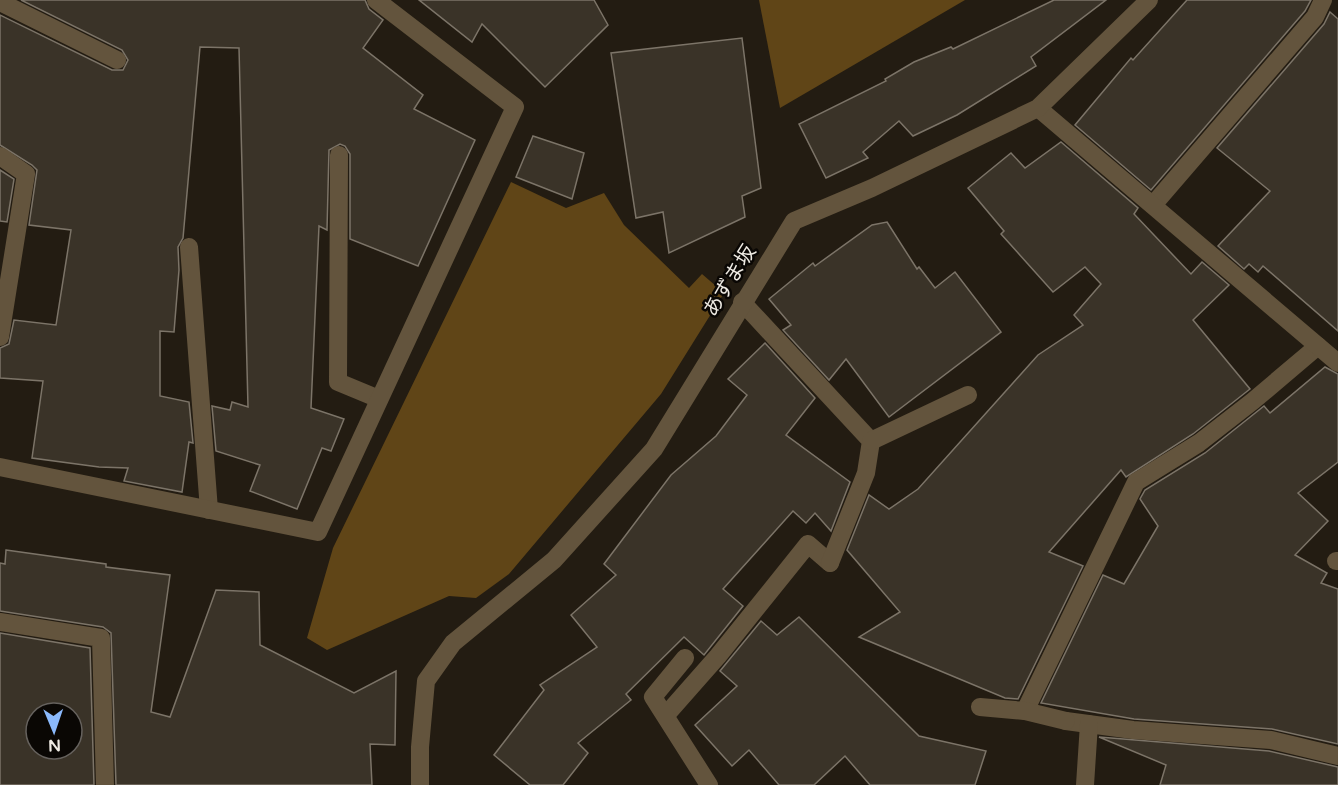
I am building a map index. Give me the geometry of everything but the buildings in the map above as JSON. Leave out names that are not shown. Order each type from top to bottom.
[{"type":"street","points":[[0,467],[318,532],[515,107],[376,0]]},
{"type":"street","name":"あずま坂","points":[[420,785],[420,747],[426,681],[453,643],[554,561],[654,449],[742,302],[794,221],[872,188],[1038,108],[1149,0]]},
{"type":"street","points":[[1153,205],[1315,17],[1323,0]]},
{"type":"street","points":[[0,2],[117,60]]},
{"type":"street","points":[[1038,108],[1338,363]]},
{"type":"street","points":[[339,155],[338,381],[379,399]]},
{"type":"street","points":[[0,156],[26,174],[0,337]]},
{"type":"street","points":[[189,247],[209,510]]},
{"type":"street","points":[[742,302],[871,441]]},
{"type":"street","points":[[1025,711],[1136,482],[1199,443],[1253,402],[1318,346]]},
{"type":"street","points":[[871,441],[968,395]]},
{"type":"street","points":[[666,715],[718,656],[808,544],[830,562],[866,473],[871,441]]},
{"type":"street","points":[[0,622],[100,639],[105,785]]},
{"type":"street","points":[[685,658],[653,698],[709,785]]},
{"type":"street","points":[[980,707],[1025,711],[1066,721],[1133,730],[1271,740],[1338,756]]},
{"type":"street","points":[[1085,785],[1089,724]]},
{"type":"shaded area","points":[[759,0],[965,0],[780,108]]},
{"type":"shaded area","points":[[511,182],[566,208],[604,193],[624,225],[689,288],[702,274],[724,293],[661,394],[509,574],[476,598],[449,596],[327,650],[307,638],[333,548]]}]
